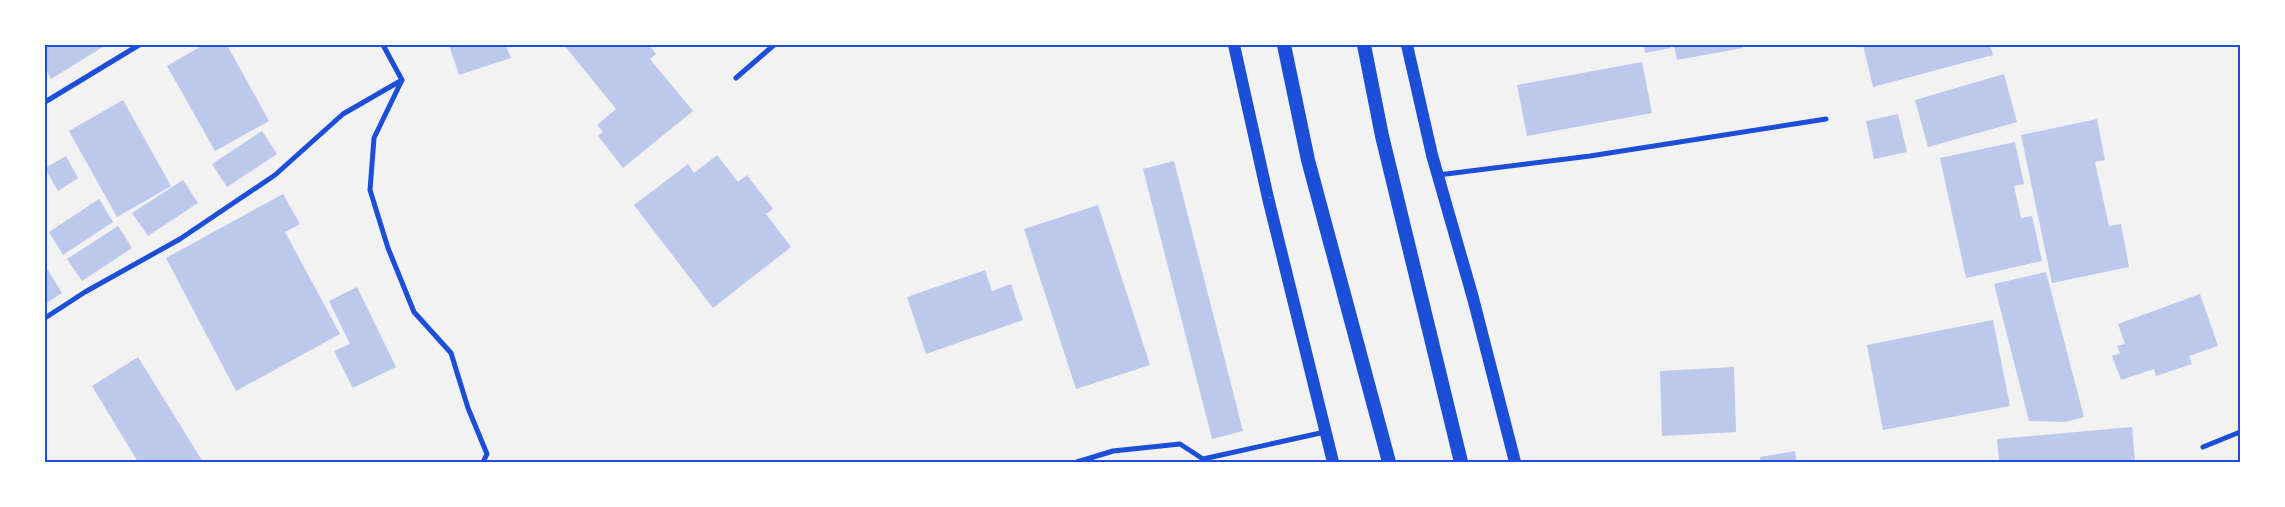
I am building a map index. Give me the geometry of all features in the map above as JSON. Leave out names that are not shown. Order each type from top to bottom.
[{"type":"highway","points":[[1284,45],[1308,160],[1389,462]]},
{"type":"highway","points":[[1364,45],[1382,136],[1461,462]]},
{"type":"main road","points":[[1234,45],[1268,198],[1333,462]]},
{"type":"main road","points":[[1407,45],[1438,175],[1473,298],[1515,462]]},
{"type":"street","points":[[45,102],[139,45]]},
{"type":"street","points":[[383,45],[402,80]]},
{"type":"street","points":[[736,78],[774,45]]},
{"type":"street","points":[[45,318],[85,292],[180,239],[275,175],[343,114],[402,80]]},
{"type":"street","points":[[402,80],[374,138],[370,190],[388,248],[414,312],[451,353],[468,408],[487,454],[483,462]]},
{"type":"street","points":[[1438,175],[1590,156],[1826,119]]},
{"type":"street","points":[[1077,462],[1113,451],[1180,444],[1203,460],[1325,432]]},
{"type":"street","points":[[2203,447],[2240,432]]},
{"type":"building","points":[[45,45],[106,45],[51,79],[45,68]]},
{"type":"building","points":[[203,45],[227,45],[269,121],[215,151],[167,66]]},
{"type":"building","points":[[449,45],[506,45],[511,58],[459,75]]},
{"type":"building","points":[[564,45],[649,45],[656,54],[650,59],[693,111],[623,168],[598,136],[603,132],[597,125],[616,109]]},
{"type":"building","points":[[1644,45],[1670,45],[1671,48],[1645,53]]},
{"type":"building","points":[[1674,45],[1742,45],[1743,48],[1677,60]]},
{"type":"building","points":[[1863,45],[1990,45],[1993,55],[1873,87]]},
{"type":"building","points":[[1642,62],[1652,113],[1527,136],[1517,85]]},
{"type":"building","points":[[2004,74],[2017,122],[1928,147],[1915,100]]},
{"type":"building","points":[[123,100],[171,186],[117,217],[69,131]]},
{"type":"building","points":[[1898,114],[1907,152],[1874,159],[1866,121]]},
{"type":"building","points":[[2097,119],[2105,160],[2095,162],[2109,226],[2121,224],[2129,267],[2052,283],[2021,135]]},
{"type":"building","points":[[262,131],[277,154],[227,187],[212,164]]},
{"type":"building","points":[[2015,142],[2024,184],[2014,186],[2021,218],[2032,216],[2042,261],[1966,278],[1940,158]]},
{"type":"building","points":[[717,155],[738,182],[747,175],[773,209],[766,214],[791,247],[713,308],[634,205],[688,164],[694,173]]},
{"type":"building","points":[[66,156],[78,178],[58,191],[45,168]]},
{"type":"building","points":[[1174,161],[1243,431],[1212,439],[1143,169]]},
{"type":"building","points":[[183,180],[198,203],[148,236],[132,213]]},
{"type":"building","points":[[283,194],[300,224],[285,232],[340,334],[236,391],[166,258]]},
{"type":"building","points":[[99,199],[113,222],[63,255],[49,232]]},
{"type":"building","points":[[1098,205],[1150,365],[1076,389],[1024,229]]},
{"type":"building","points":[[118,226],[132,248],[82,281],[67,259]]},
{"type":"building","points":[[48,270],[62,293],[45,304],[45,272]]},
{"type":"building","points":[[985,270],[992,291],[1011,284],[1023,320],[926,354],[907,297]]},
{"type":"building","points":[[2046,272],[2084,417],[2065,422],[2029,421],[1994,284]]},
{"type":"building","points":[[357,287],[396,367],[353,388],[334,351],[350,344],[329,301]]},
{"type":"building","points":[[2200,294],[2218,346],[2189,356],[2192,364],[2156,376],[2154,369],[2121,380],[2112,356],[2120,353],[2117,346],[2125,344],[2118,324]]},
{"type":"building","points":[[1993,320],[2010,406],[1883,430],[1867,345]]},
{"type":"building","points":[[138,357],[203,462],[138,462],[92,386]]},
{"type":"building","points":[[1734,367],[1736,432],[1662,436],[1660,371]]},
{"type":"building","points":[[2132,427],[2135,462],[1999,462],[1997,439]]},
{"type":"building","points":[[1795,451],[1797,462],[1761,462],[1760,457]]}]
